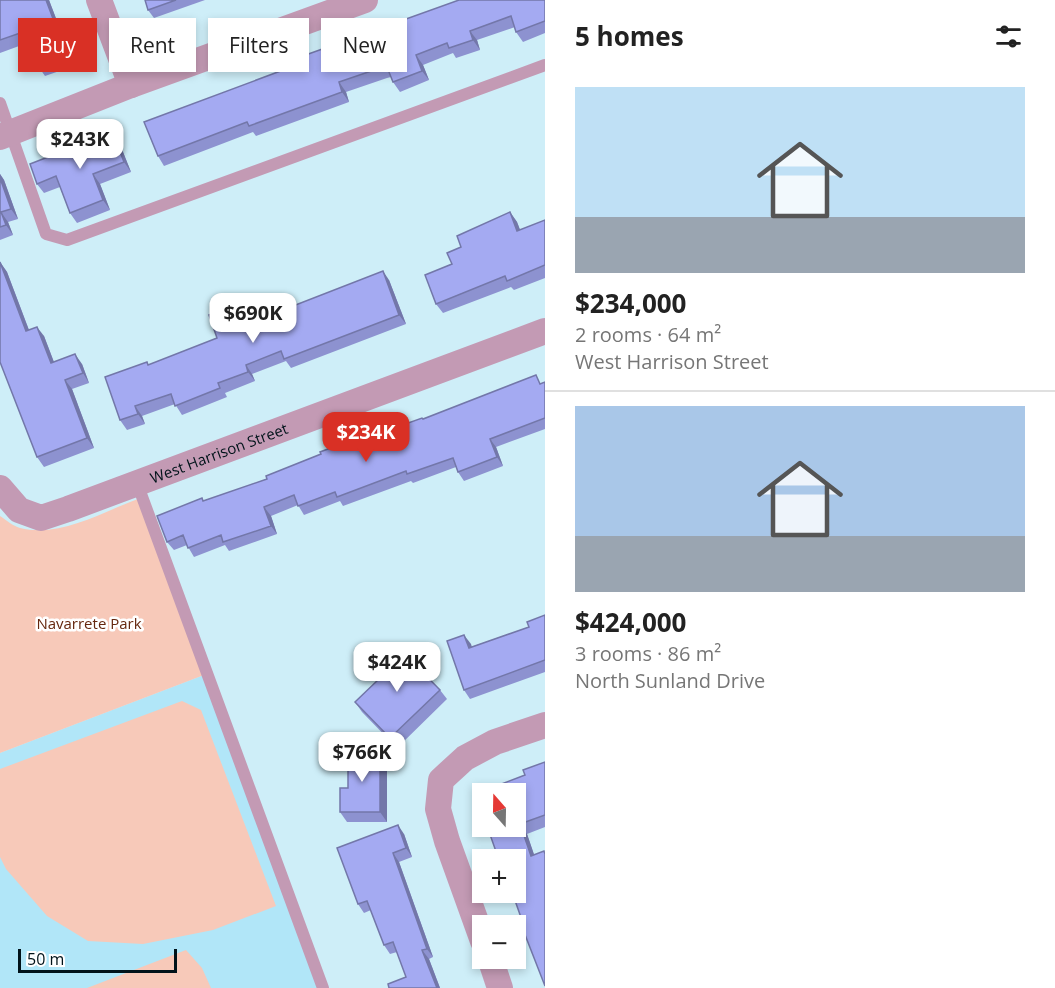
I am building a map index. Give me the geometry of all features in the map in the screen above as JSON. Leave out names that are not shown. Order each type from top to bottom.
[{"type":"street","points":[[99,0],[131,85]]},
{"type":"street","points":[[5,134],[131,85],[365,0]]},
{"type":"street","name":"West Harrison Street","points":[[0,488],[19,510],[41,518],[545,331]]},
{"type":"street","points":[[474,915],[438,809],[441,780],[465,758],[495,742],[545,725]]},
{"type":"street","points":[[494,969],[500,988]]},
{"type":"lane","points":[[0,103],[5,134],[46,234],[67,240],[545,65]]},
{"type":"lane","points":[[137,483],[323,988]]},
{"type":"shaded area","points":[[204,675],[324,988],[0,988],[0,753]]},
{"type":"green space","name":"Navarrete Park","points":[[138,499],[204,675],[0,753],[0,516],[20,528],[50,530],[80,522]]},
{"type":"green space","points":[[182,701],[201,710],[276,906],[213,930],[143,944],[88,941],[47,916],[6,869],[0,857],[0,769]]},
{"type":"green space","points":[[186,950],[202,968],[211,988],[87,988]]},
{"type":"building","points":[[0,0],[46,0],[53,18],[18,18],[18,34],[0,40]]},
{"type":"building","points":[[145,0],[176,0],[148,10]]},
{"type":"building","points":[[459,0],[545,0],[545,21],[516,32],[511,16],[470,31],[473,40],[449,48],[447,43],[416,55],[422,71],[393,82],[389,72],[407,72],[407,19]]},
{"type":"building","points":[[321,49],[321,72],[368,72],[339,82],[342,92],[249,126],[247,122],[158,156],[144,122],[278,72],[309,72],[309,54]]},
{"type":"building","points":[[112,132],[124,162],[93,174],[103,200],[70,213],[56,176],[37,184],[30,164]]},
{"type":"building","points":[[0,178],[11,209],[1,212],[6,225],[0,227]]},
{"type":"building","points":[[510,212],[517,231],[545,220],[545,265],[507,281],[505,276],[436,304],[425,275],[452,264],[447,253],[461,247],[457,236]]},
{"type":"building","points":[[0,262],[26,331],[37,327],[51,363],[75,354],[83,373],[65,380],[87,438],[37,457],[0,362]]},
{"type":"building","points":[[383,271],[399,315],[284,359],[281,351],[246,365],[248,372],[218,383],[220,388],[175,406],[171,394],[135,406],[138,414],[120,420],[105,377],[147,362],[148,365],[217,338],[209,315],[224,309],[228,319],[253,310],[257,320]]},
{"type":"building","points":[[536,375],[540,384],[545,382],[545,418],[490,439],[497,457],[458,472],[453,458],[407,474],[406,471],[337,497],[335,492],[298,506],[294,495],[264,507],[271,526],[223,542],[221,535],[188,548],[183,535],[167,542],[157,516],[202,498],[203,501],[267,479],[266,476],[321,454],[320,452],[365,435],[366,438],[423,419]]},
{"type":"building","points":[[545,615],[545,660],[464,690],[447,641],[464,635],[469,648],[529,627],[527,622]]},
{"type":"building","points":[[399,648],[440,690],[390,738],[355,702],[380,678],[374,672]]},
{"type":"building","points":[[348,751],[380,751],[380,812],[340,812],[340,788],[348,788]]},
{"type":"building","points":[[545,762],[545,815],[526,822],[526,783],[504,783],[525,775],[523,770]]},
{"type":"building","points":[[398,825],[406,848],[393,853],[427,949],[422,950],[437,988],[389,988],[388,984],[406,977],[393,942],[384,945],[367,901],[358,904],[337,848]]},
{"type":"building","points":[[491,837],[524,837],[531,856],[544,851],[545,986],[526,937],[526,915],[520,915],[516,903],[526,903],[526,849],[495,849]]}]
